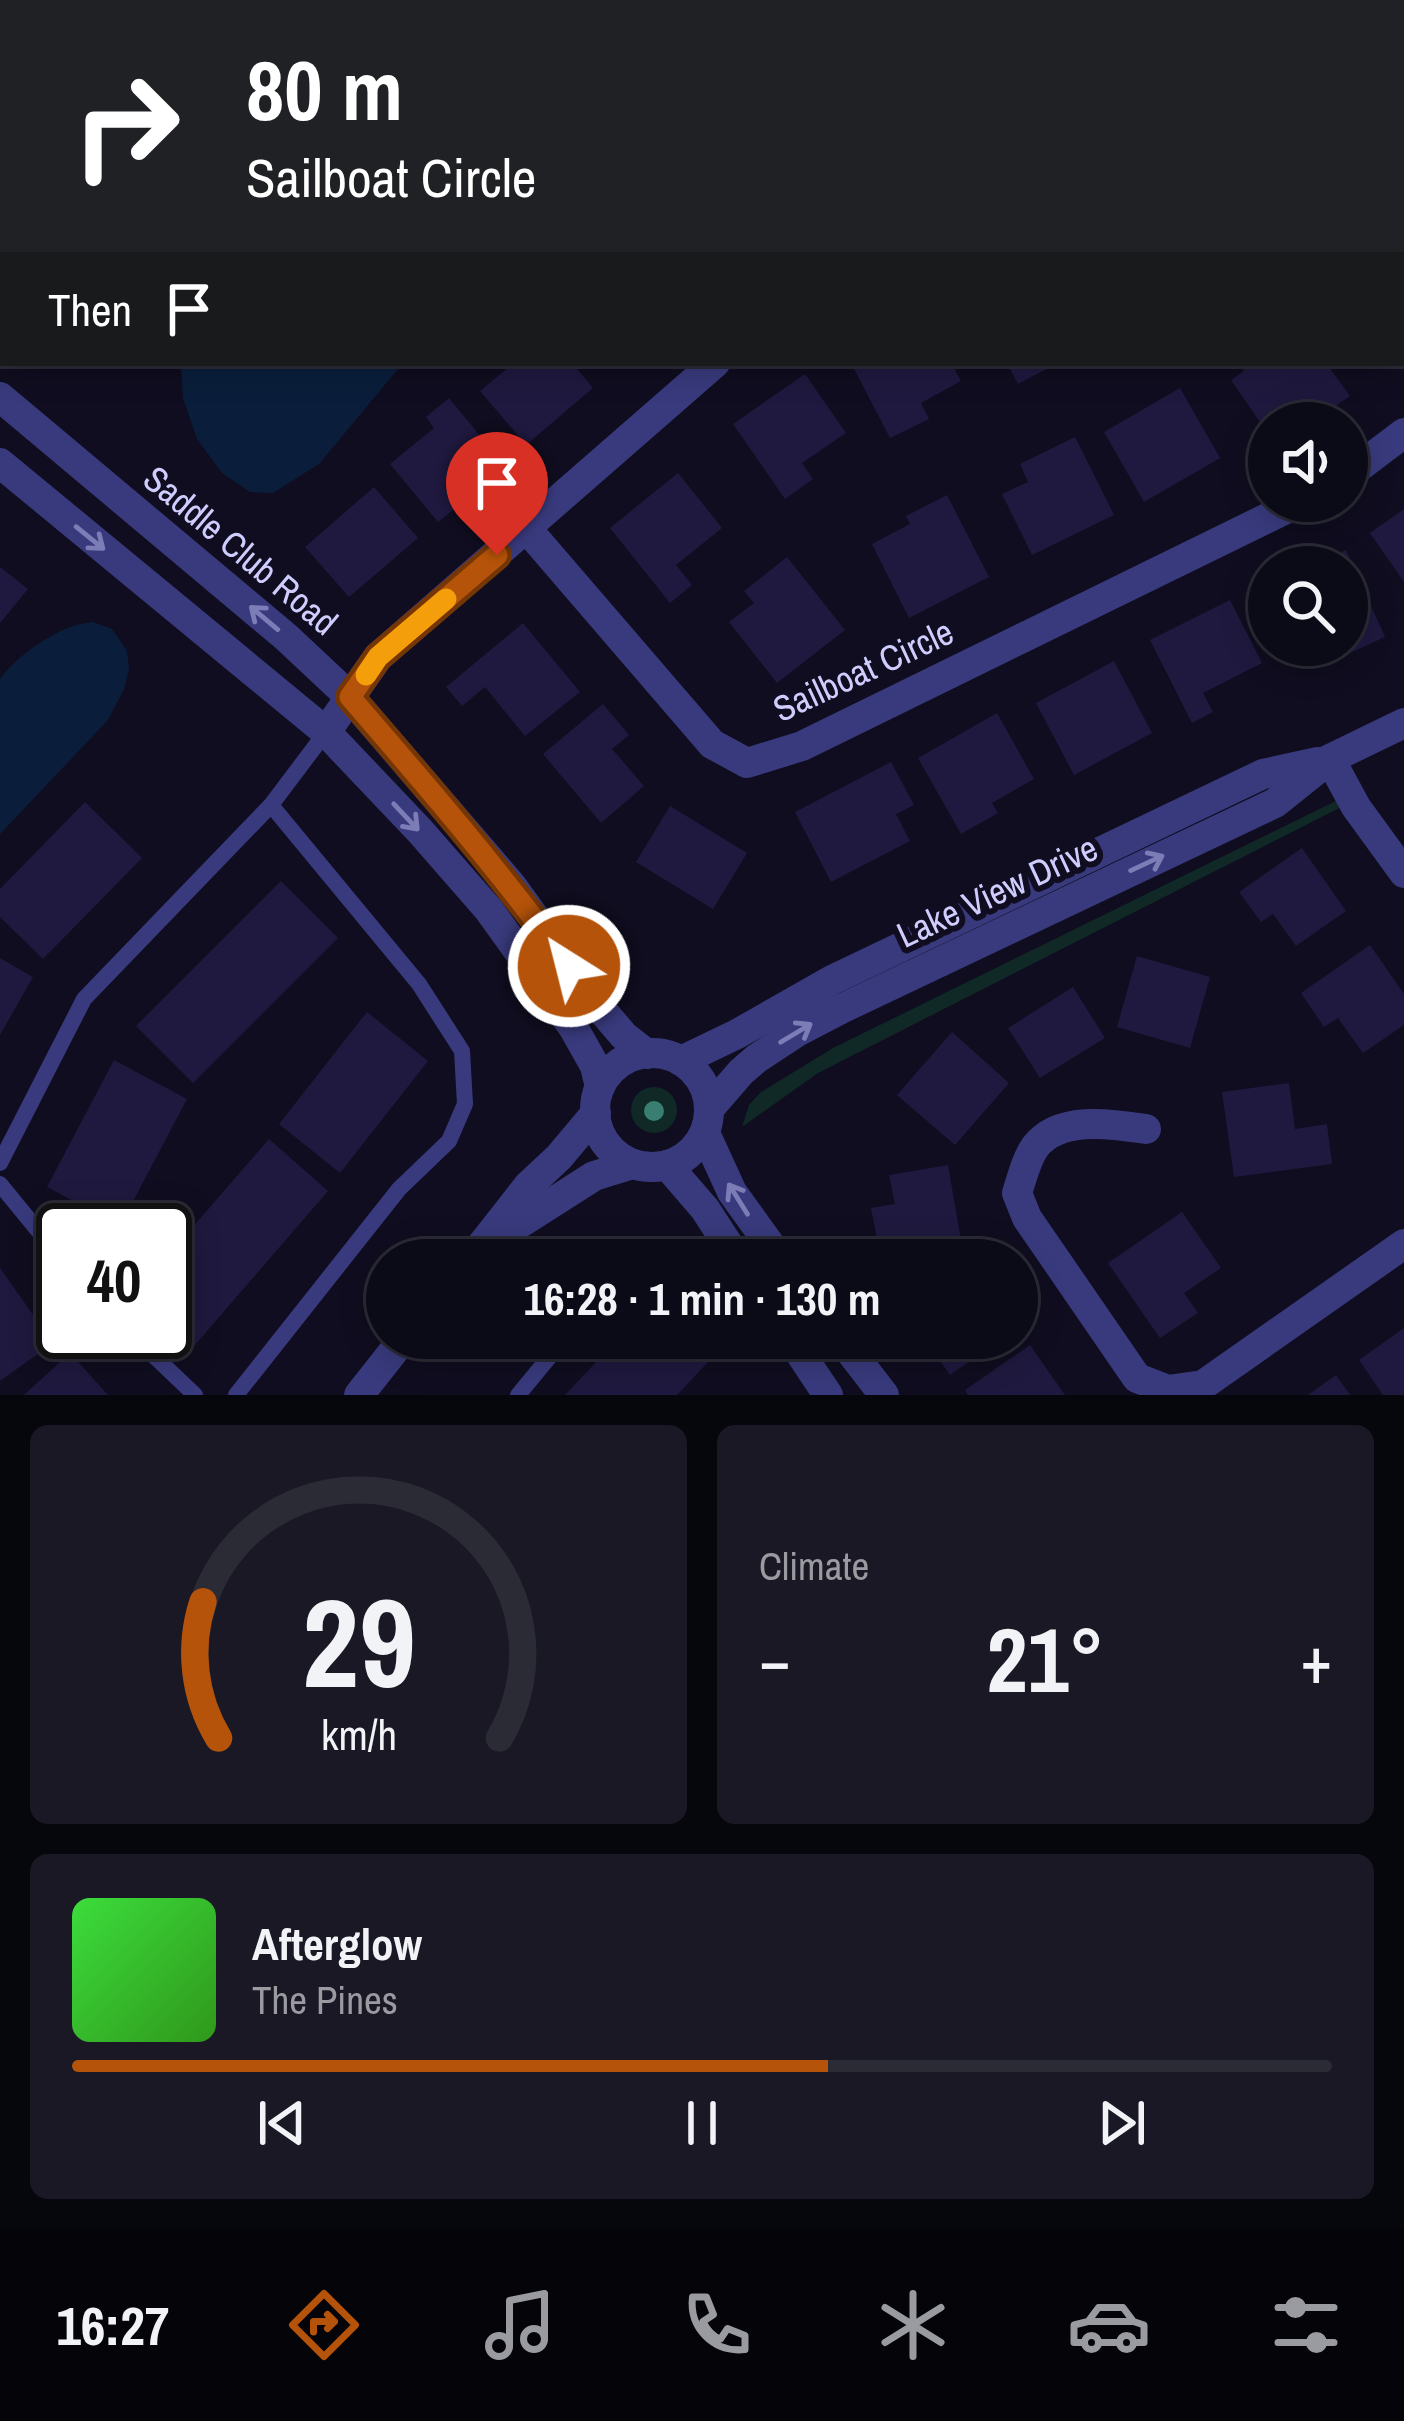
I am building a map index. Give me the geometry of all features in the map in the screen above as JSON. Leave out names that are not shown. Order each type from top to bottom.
[{"type":"street","points":[[326,732],[378,657],[713,366]]},
{"type":"street","name":"Saddle Club Road","points":[[0,397],[286,637],[350,697],[512,886],[600,1008],[647,1054]]},
{"type":"street","points":[[1368,460],[1404,433]]},
{"type":"street","points":[[0,463],[326,732],[420,831],[488,910],[574,1027],[595,1066],[601,1135],[614,1153],[633,1164],[667,1166],[696,1148],[707,1121]]},
{"type":"street","name":"Sailboat Circle","points":[[527,529],[712,745],[747,764],[802,746],[1259,522]]},
{"type":"street","name":"Lake View Drive","points":[[707,1121],[740,1072],[797,1032],[1275,802],[1330,759],[1404,723]]},
{"type":"street","points":[[1330,759],[1356,807],[1404,873]]},
{"type":"street","name":"Lake View Drive","points":[[681,1061],[832,980],[1263,775],[1330,759]]},
{"type":"street","points":[[487,1239],[528,1186],[559,1157],[598,1100],[611,1070],[647,1054],[681,1061],[696,1074],[706,1090],[707,1121],[732,1192],[766,1239]]},
{"type":"street","points":[[1146,1129],[1092,1122],[1059,1131],[1036,1145],[1017,1193],[1028,1218],[1137,1378],[1168,1390],[1203,1384],[1404,1244]]},
{"type":"street","points":[[500,1239],[594,1176],[633,1164]]},
{"type":"street","points":[[667,1166],[725,1239]]},
{"type":"street","points":[[358,1395],[387,1359]]},
{"type":"street","points":[[804,1359],[828,1395]]},
{"type":"street","points":[[856,1359],[884,1395]]},
{"type":"lane","points":[[0,1163],[84,999],[271,805],[326,732]]},
{"type":"lane","points":[[236,1395],[399,1190],[449,1141],[465,1104],[462,1051],[419,983],[271,805]]},
{"type":"lane","points":[[0,1184],[36,1229]]},
{"type":"lane","points":[[158,1359],[196,1395]]},
{"type":"lane","points":[[518,1395],[548,1359]]},
{"type":"green space","points":[[1350,794],[1353,801],[818,1073],[742,1127],[749,1105],[761,1092],[833,1048]]},
{"type":"green space","points":[[654,1087],[670,1094],[677,1110],[670,1126],[654,1133],[638,1126],[631,1110],[638,1094]]},
{"type":"water","points":[[181,366],[401,366],[319,464],[273,493],[250,492],[222,473],[197,439],[183,398]]},
{"type":"water","points":[[93,622],[112,629],[127,651],[124,689],[108,720],[0,834],[0,679],[41,642]]},
{"type":"building","points":[[510,366],[575,366],[593,388],[526,445],[480,391]]},
{"type":"building","points":[[853,366],[953,366],[961,381],[921,403],[929,419],[890,438]]},
{"type":"building","points":[[1009,366],[1052,366],[1018,384]]},
{"type":"building","points":[[1240,366],[1328,366],[1350,396],[1341,402],[1248,405],[1231,380],[1244,371]]},
{"type":"building","points":[[805,374],[846,433],[802,463],[813,479],[785,499],[733,424]]},
{"type":"building","points":[[1180,388],[1220,458],[1144,502],[1104,432]]},
{"type":"building","points":[[449,398],[503,464],[438,522],[390,464],[434,428],[426,417]]},
{"type":"building","points":[[1075,437],[1114,515],[1032,555],[1002,494],[1028,482],[1020,464]]},
{"type":"building","points":[[678,473],[722,528],[676,565],[692,585],[670,603],[610,528]]},
{"type":"building","points":[[374,487],[418,538],[349,597],[305,547]]},
{"type":"building","points":[[947,495],[989,577],[909,618],[872,544],[910,524],[906,516]]},
{"type":"building","points":[[1404,509],[1404,582],[1370,533]]},
{"type":"building","points":[[787,557],[845,630],[777,683],[729,622],[754,603],[744,591]]},
{"type":"building","points":[[0,567],[28,589],[0,623]]},
{"type":"building","points":[[1368,599],[1385,637],[1368,645]]},
{"type":"building","points":[[1230,600],[1248,635],[1248,666],[1256,666],[1203,693],[1213,712],[1192,723],[1150,640]]},
{"type":"building","points":[[523,623],[580,692],[525,736],[485,687],[462,706],[446,687]]},
{"type":"building","points":[[1114,661],[1152,733],[1074,775],[1036,703]]},
{"type":"building","points":[[603,704],[629,735],[612,749],[644,786],[601,823],[543,754]]},
{"type":"building","points":[[997,713],[1034,779],[992,803],[998,813],[961,834],[918,758]]},
{"type":"building","points":[[891,762],[914,805],[896,814],[910,841],[831,882],[795,812]]},
{"type":"building","points":[[85,802],[142,858],[43,959],[0,917],[0,889]]},
{"type":"building","points":[[670,806],[747,853],[713,909],[636,862]]},
{"type":"building","points":[[1302,848],[1346,911],[1296,946],[1273,914],[1261,922],[1239,892]]},
{"type":"building","points":[[281,881],[338,938],[193,1083],[136,1026]]},
{"type":"building","points":[[1370,945],[1404,994],[1404,1025],[1363,1053],[1338,1018],[1324,1027],[1301,993]]},
{"type":"building","points":[[1137,956],[1210,977],[1190,1048],[1117,1027]]},
{"type":"building","points":[[0,958],[33,977],[0,1035]]},
{"type":"building","points":[[1073,987],[1105,1038],[1040,1078],[1008,1028]]},
{"type":"building","points":[[367,1012],[428,1061],[340,1173],[279,1124]]},
{"type":"building","points":[[952,1032],[1009,1083],[955,1145],[897,1095]]},
{"type":"building","points":[[114,1060],[187,1099],[132,1203],[77,1203],[47,1187]]},
{"type":"building","points":[[1289,1083],[1295,1129],[1327,1124],[1332,1164],[1234,1177],[1222,1092]]},
{"type":"building","points":[[269,1139],[328,1191],[195,1345],[192,1228]]},
{"type":"building","points":[[948,1165],[961,1239],[877,1239],[871,1208],[895,1204],[889,1175]]},
{"type":"building","points":[[1182,1212],[1221,1268],[1184,1293],[1198,1313],[1160,1338],[1108,1263]]},
{"type":"building","points":[[0,1268],[36,1319],[36,1355],[0,1381]]},
{"type":"building","points":[[1404,1328],[1404,1395],[1383,1395],[1359,1360]]},
{"type":"building","points":[[1038,1356],[1065,1395],[968,1395],[965,1390],[1010,1359]]},
{"type":"building","points":[[63,1359],[75,1359],[108,1395],[24,1395]]},
{"type":"building","points":[[599,1359],[709,1361],[677,1395],[565,1395]]},
{"type":"building","points":[[939,1359],[972,1359],[950,1375]]},
{"type":"building","points":[[1336,1375],[1350,1395],[1308,1395]]},
{"type":"slow traffic","points":[[366,675],[378,657],[446,599]]},
{"type":"route","points":[[497,555],[378,657],[350,697],[512,886],[569,966]]}]
